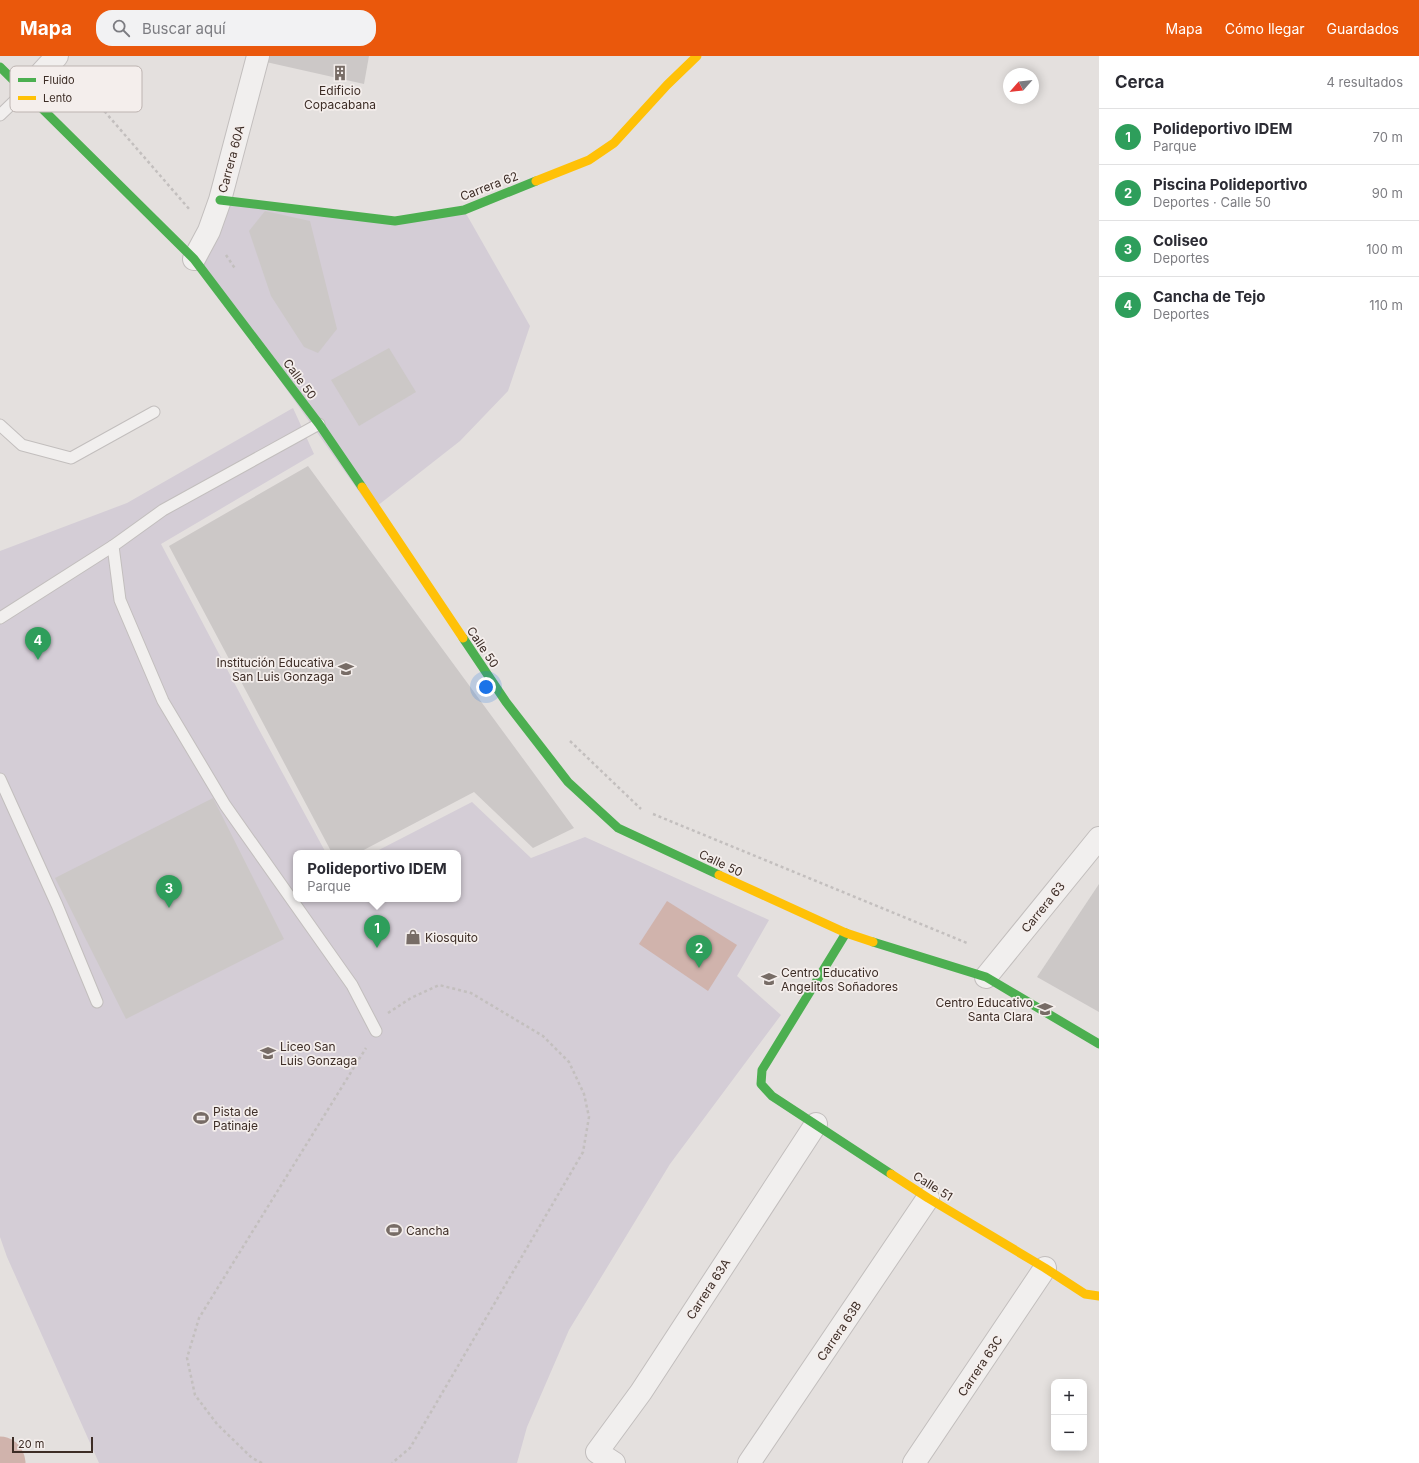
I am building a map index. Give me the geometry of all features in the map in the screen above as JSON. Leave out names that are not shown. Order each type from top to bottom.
[{"type":"main road","name":"Carrera 62","points":[[220,200],[395,221],[464,210],[589,160],[614,143],[667,85],[698,56]]},
{"type":"main road","name":"Calle 50","points":[[2,70],[10,77]]},
{"type":"main road","name":"Calle 50","points":[[46,112],[194,259],[319,424],[506,702],[568,782],[618,828],[846,933],[986,977],[1099,1044]]},
{"type":"main road","name":"Calle 51","points":[[846,933],[762,1070],[761,1084],[772,1096],[928,1198],[1045,1268],[1085,1294],[1099,1296]]},
{"type":"street","points":[[48,66],[57,56]]},
{"type":"street","name":"Carrera 60A","points":[[194,259],[209,232],[220,200],[258,56]]},
{"type":"street","name":"Carrera 63","points":[[986,977],[1099,838]]},
{"type":"street","name":"Carrera 63A","points":[[606,1457],[642,1392],[816,1124]]},
{"type":"street","name":"Carrera 63B","points":[[749,1463],[928,1198]]},
{"type":"street","name":"Carrera 63C","points":[[914,1463],[1045,1268]]},
{"type":"lane","points":[[0,115],[10,105]]},
{"type":"lane","points":[[0,424],[22,445],[71,458],[154,412]]},
{"type":"lane","points":[[0,618],[113,546],[163,510],[319,424]]},
{"type":"lane","points":[[113,546],[120,600],[163,701],[225,805],[293,901]]},
{"type":"lane","points":[[0,779],[57,905],[98,1002]]},
{"type":"lane","points":[[293,902],[352,985],[376,1031]]},
{"type":"path","points":[[57,56],[66,66]]},
{"type":"path","points":[[105,112],[209,232],[237,271]]},
{"type":"path","points":[[569,740],[641,809]]},
{"type":"path","points":[[648,812],[1002,957]]},
{"type":"path","points":[[262,1463],[252,1458],[217,1424],[195,1395],[187,1358],[199,1318],[388,1013],[411,998],[439,985],[471,993],[543,1036],[569,1062],[584,1094],[590,1118],[583,1152],[410,1448],[392,1463]]},
{"type":"shaded area","points":[[220,200],[395,221],[464,210],[530,326],[508,391],[460,441],[372,510],[194,259]]},
{"type":"shaded area","points":[[293,408],[314,454],[161,544],[324,850],[293,850],[293,902],[461,902],[461,850],[379,850],[472,802],[531,858],[585,837],[769,920],[737,976],[781,1015],[670,1164],[569,1330],[527,1427],[517,1463],[99,1463],[7,1257],[0,1237],[0,551],[127,503]]},
{"type":"shaded area","points":[[667,901],[737,945],[708,991],[639,944]]},
{"type":"building","name":"Edificio Copacabana","points":[[268,56],[369,56],[364,84],[266,62]]},
{"type":"building","points":[[265,211],[310,221],[337,329],[318,353],[304,347],[271,296],[249,231]]},
{"type":"building","points":[[389,348],[416,392],[359,426],[331,380]]},
{"type":"building","name":"Institución Educativa San Luis Gonzaga","points":[[308,466],[574,828],[533,848],[474,792],[364,850],[330,850],[169,546]]},
{"type":"building","points":[[213,798],[284,939],[126,1019],[55,878]]},
{"type":"building","points":[[1099,884],[1099,1012],[1037,977]]},
{"type":"traffic: fast","points":[[0,67],[10,77]]},
{"type":"traffic: fast","points":[[45,112],[194,259],[319,424],[362,487]]},
{"type":"traffic: fast","points":[[220,200],[395,221],[464,210],[536,181]]},
{"type":"traffic: fast","points":[[463,638],[506,702],[568,782],[618,828],[719,875]]},
{"type":"traffic: fast","points":[[846,933],[762,1070],[761,1084],[772,1096],[891,1174]]},
{"type":"traffic: fast","points":[[873,942],[986,977],[1099,1044]]},
{"type":"traffic: slow","points":[[536,181],[589,160],[614,143],[667,85],[697,56]]},
{"type":"traffic: slow","points":[[362,487],[463,638]]},
{"type":"traffic: slow","points":[[719,875],[846,933],[873,942]]},
{"type":"traffic: slow","points":[[891,1174],[1085,1294],[1099,1296]]},
{"type":"place","name":"Edificio Copacabana","points":[[340,73]]},
{"type":"place","name":"Cancha de Tejo","points":[[38,660]]},
{"type":"place","name":"Institución Educativa San Luis Gonzaga","points":[[346,669]]},
{"type":"place","name":"Coliseo","points":[[169,908]]},
{"type":"place","name":"Kiosquito","points":[[413,937]]},
{"type":"place","name":"Polideportivo IDEM","points":[[377,948]]},
{"type":"place","name":"Piscina Polideportivo","points":[[699,968]]},
{"type":"place","name":"Centro Educativo Angelitos Soñadores","points":[[769,979]]},
{"type":"place","name":"Centro Educativo Santa Clara","points":[[1045,1009]]},
{"type":"place","name":"Liceo San Luis Gonzaga","points":[[268,1053]]},
{"type":"place","name":"Pista de Patinaje","points":[[201,1118]]},
{"type":"place","name":"Cancha","points":[[394,1230]]}]
